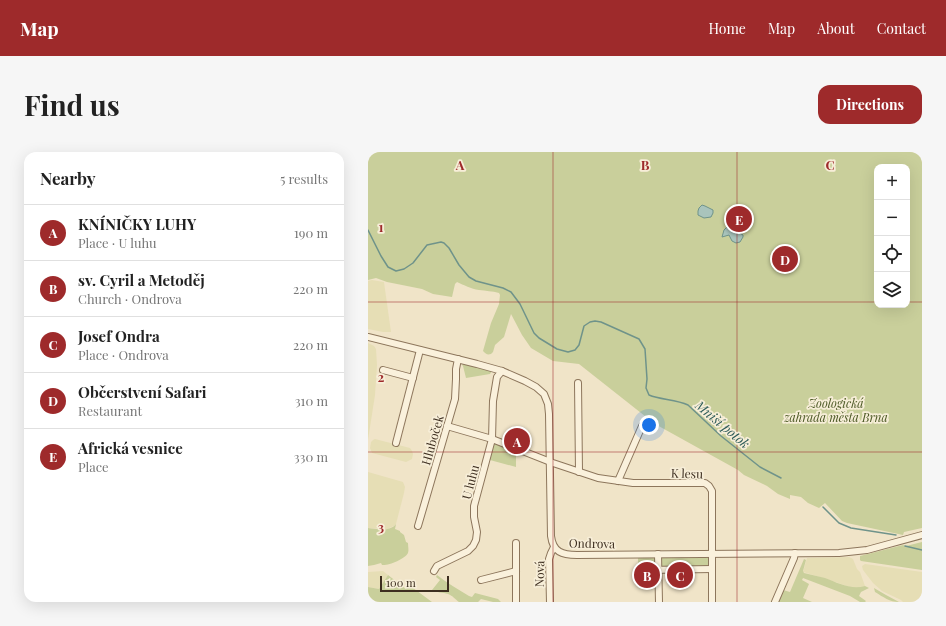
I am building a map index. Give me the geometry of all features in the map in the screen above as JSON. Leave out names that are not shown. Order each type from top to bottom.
[{"type":"street","name":"Ondrova","points":[[368,337],[458,359],[502,372],[529,383],[540,390],[545,396],[549,414],[550,532],[554,547],[560,552],[572,555],[855,552],[877,548],[922,535]]},
{"type":"street","points":[[396,443],[420,350]]},
{"type":"street","name":"Hluboček","points":[[418,526],[455,399],[456,369],[458,359]]},
{"type":"street","points":[[383,370],[413,378]]},
{"type":"street","name":"U luhu","points":[[434,570],[437,566],[468,551],[476,540],[477,532],[474,517],[474,506],[492,439],[493,401],[497,377],[502,372]]},
{"type":"street","points":[[578,383],[579,472]]},
{"type":"street","name":"K lesu","points":[[447,426],[492,439],[598,478],[633,483],[705,483],[712,491],[712,602]]},
{"type":"street","points":[[618,481],[642,426]]},
{"type":"street","points":[[516,543],[516,602]]},
{"type":"street","name":"Nová","points":[[550,602],[549,559],[554,547]]},
{"type":"street","points":[[775,602],[795,553]]},
{"type":"street","points":[[658,554],[659,602]]},
{"type":"street","points":[[647,570],[712,570]]},
{"type":"street","points":[[481,580],[516,571]]},
{"type":"shaded area","points":[[372,280],[384,282],[391,332],[368,329],[368,281]]},
{"type":"shaded area","points":[[368,343],[376,349],[377,365],[375,395],[368,440]]},
{"type":"shaded area","points":[[375,439],[410,448],[413,454],[412,459],[406,462],[372,453],[370,448],[371,442]]},
{"type":"shaded area","points":[[368,472],[403,482],[405,487],[396,524],[387,529],[368,528]]},
{"type":"shaded area","points":[[849,557],[853,559],[865,586],[853,588],[803,572],[807,558]]},
{"type":"shaded area","points":[[865,564],[922,572],[922,602],[903,602],[882,591],[873,583],[863,570],[862,566]]},
{"type":"shaded area","points":[[383,571],[388,575],[379,589],[368,587],[368,572]]},
{"type":"green space","name":"Zoologická zahrada města Brna","points":[[368,152],[922,152],[922,528],[904,532],[903,535],[847,523],[842,521],[825,503],[819,508],[808,503],[801,497],[790,495],[790,499],[778,494],[767,486],[744,475],[738,470],[655,424],[579,364],[553,361],[531,348],[511,314],[504,337],[495,345],[491,354],[487,354],[483,351],[491,323],[499,304],[499,293],[473,289],[457,282],[455,284],[452,297],[433,294],[422,289],[387,282],[376,278],[368,280]]},
{"type":"green space","points":[[466,363],[492,371],[490,374],[466,378],[462,365]]},
{"type":"green space","points":[[494,442],[516,449],[516,467],[490,460]]},
{"type":"green space","points":[[396,524],[395,529],[404,535],[406,542],[408,543],[408,553],[404,558],[392,563],[382,565],[381,563],[368,566],[368,528],[387,529]]},
{"type":"green space","points":[[922,542],[922,570],[860,560],[860,556],[903,545],[906,546]]},
{"type":"green space","points":[[638,558],[656,558],[656,584],[638,585]]},
{"type":"green space","points":[[662,558],[708,558],[708,571],[662,573]]},
{"type":"green space","points":[[804,559],[806,560],[803,571],[804,573],[825,578],[850,587],[865,586],[869,588],[861,592],[859,596],[866,601],[860,602],[850,596],[803,578],[802,580],[809,584],[803,598],[812,602],[777,602],[780,599],[783,590],[790,592]]},
{"type":"green space","points":[[388,575],[406,589],[409,585],[432,602],[371,602],[372,599],[368,596],[368,587],[379,589]]},
{"type":"green space","points":[[437,575],[469,596],[472,597],[475,593],[498,599],[501,602],[481,599],[478,602],[459,602],[448,594],[432,590],[440,580],[436,577]]},
{"type":"green space","points":[[874,588],[899,602],[893,601],[875,592]]},
{"type":"water","points":[[702,205],[713,210],[711,217],[704,218],[698,215],[699,208]]},
{"type":"water","points":[[730,224],[743,235],[740,242],[736,243],[732,241],[729,235],[722,237],[724,230]]},
{"type":"waterway","name":"Mniší potok","points":[[368,230],[388,267],[396,271],[404,269],[413,263],[427,245],[441,242],[444,243],[469,277],[476,281],[503,288],[511,292],[520,304],[534,333],[539,338],[557,349],[568,352],[575,350],[579,345],[584,326],[595,321],[601,322],[639,339],[645,349],[647,379],[646,388],[649,395],[688,405],[721,436],[760,467],[781,478]]},
{"type":"waterway","name":"Mniší potok","points":[[823,507],[839,523],[851,528],[896,535]]},
{"type":"waterway","name":"Mniší potok","points":[[905,546],[922,550]]},
{"type":"place","name":"Africká vesnice","points":[[739,219]]},
{"type":"place","name":"Občerstvení Safari","points":[[785,259]]},
{"type":"place","name":"KNÍNIČKY LUHY","points":[[517,441]]},
{"type":"place","name":"sv. Cyril a Metoděj","points":[[647,575]]},
{"type":"place","name":"Josef Ondra","points":[[680,575]]}]
